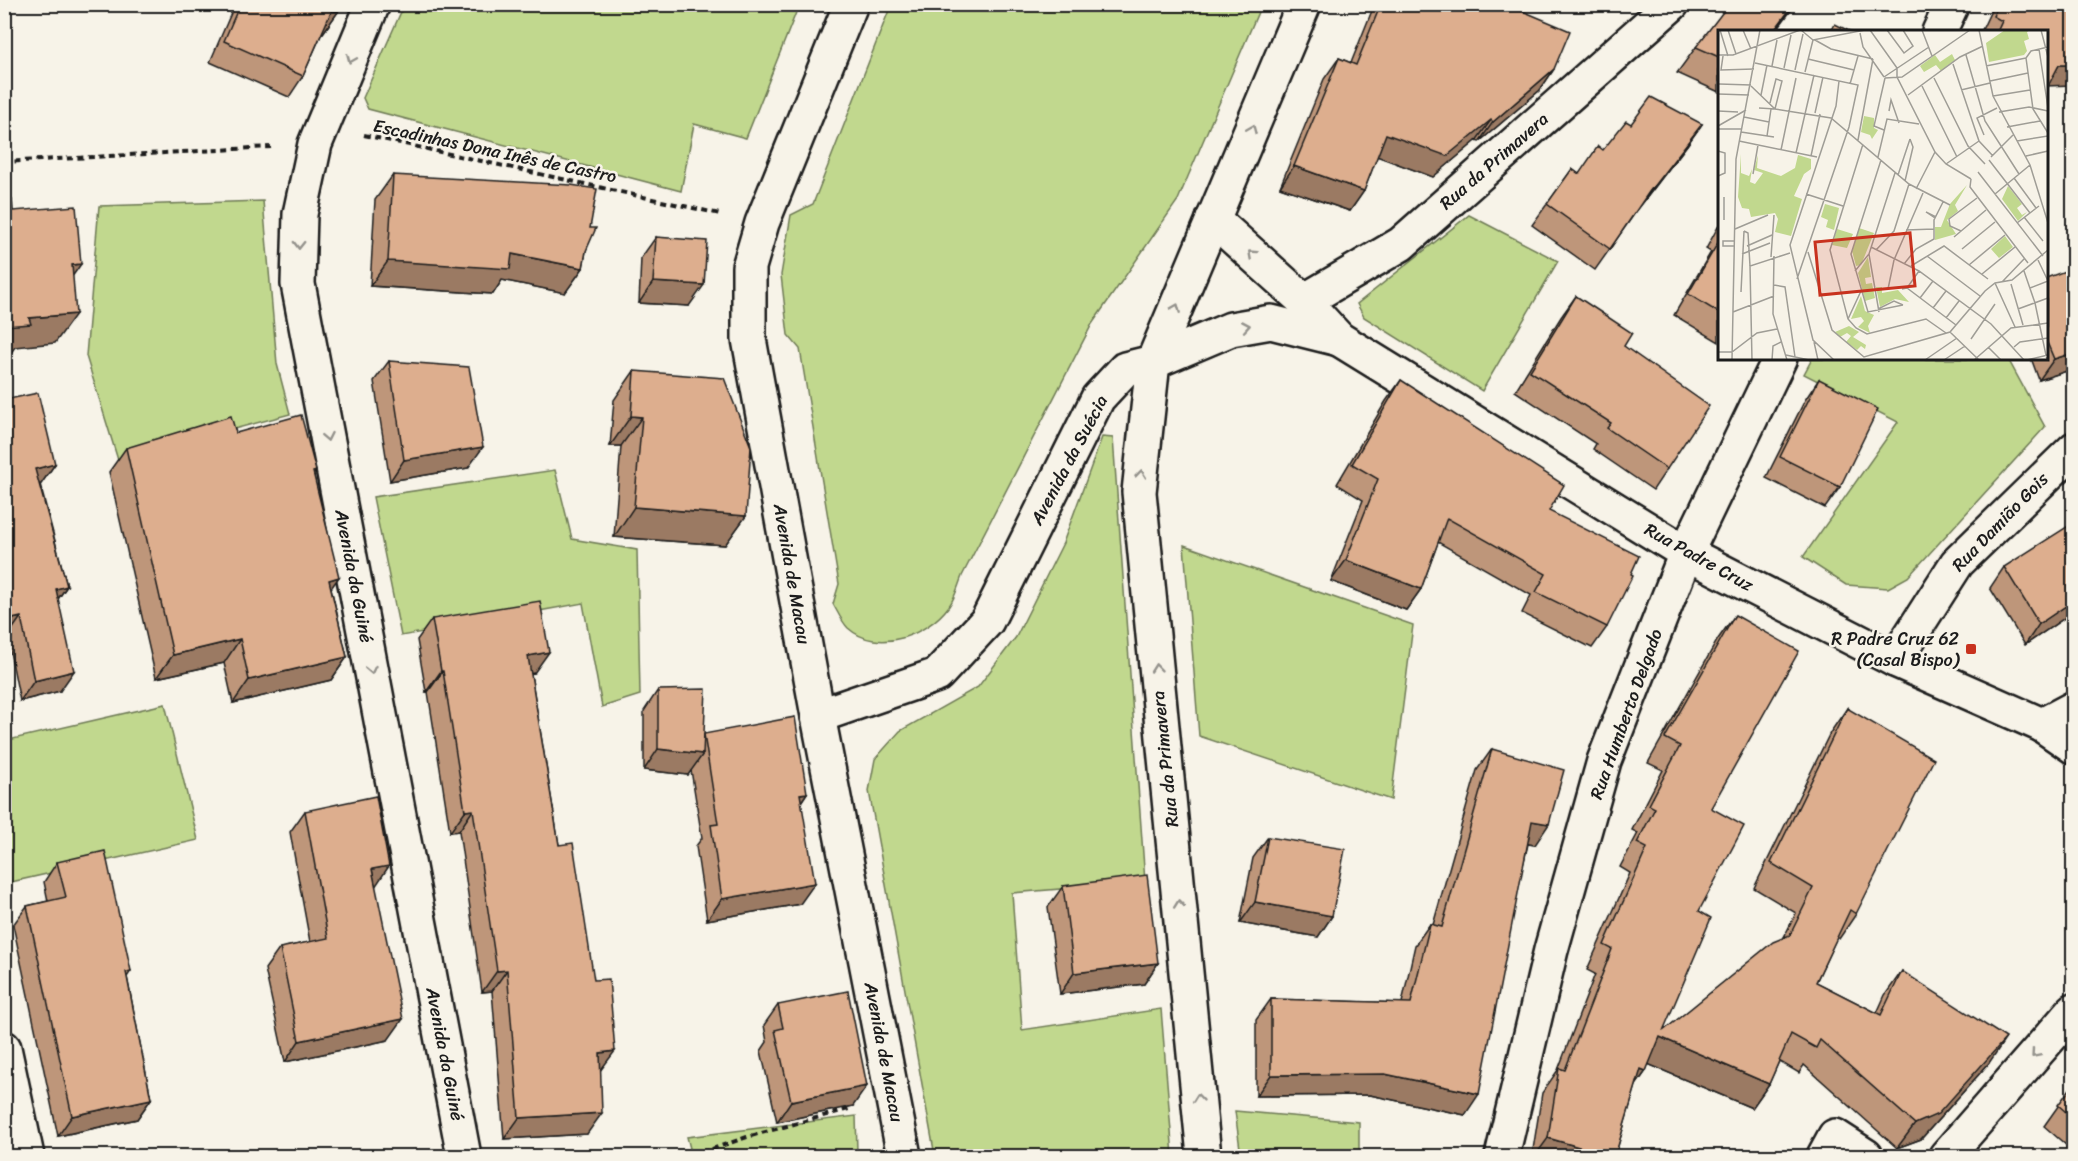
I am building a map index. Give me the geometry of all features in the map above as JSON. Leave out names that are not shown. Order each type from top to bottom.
[{"type":"street","name":"Avenida da Guiné","points":[[373,4],[315,144],[300,214],[298,284],[464,1156]]},
{"type":"street","name":"Avenida de Macau","points":[[850,4],[762,223],[749,267],[749,339],[818,716],[904,1156]]},
{"type":"street","points":[[1153,362],[1304,4]]},
{"type":"street","name":"Rua da Primavera","points":[[1304,301],[1401,244],[1672,4]]},
{"type":"street","points":[[1940,30],[1952,4]]},
{"type":"street","points":[[1213,219],[1304,301],[1339,339]]},
{"type":"street","name":"Avenida da Suécia","points":[[818,716],[937,675],[987,621],[1098,398],[1125,369],[1153,362],[1231,329],[1271,322],[1339,339]]},
{"type":"street","name":"Rua Padre Cruz","points":[[1339,339],[1686,553],[1895,660],[2042,725],[2073,747]]},
{"type":"street","name":"Rua Humberto Delgado","points":[[1502,1156],[1551,950],[1604,761],[1686,553],[1779,360]]},
{"type":"street","name":"Rua da Primavera","points":[[1153,362],[1139,492],[1204,1156]]},
{"type":"street","name":"Rua Damião Gois","points":[[1895,660],[1957,563],[2073,449]]},
{"type":"street","points":[[2042,725],[2073,708]]},
{"type":"street","points":[[1946,1156],[2073,1010]]},
{"type":"street","points":[[4,1048],[27,1156]]},
{"type":"street","points":[[1824,1156],[1835,1136],[1866,1156]]},
{"type":"path","name":"Escadinhas Dona Inês de Castro","points":[[4,162],[315,144],[359,134],[762,223]]},
{"type":"path","points":[[692,1156],[747,1137],[893,1097]]},
{"type":"green space","points":[[404,4],[799,5],[746,138],[694,124],[681,191],[368,109],[363,98]]},
{"type":"green space","points":[[891,5],[1261,5],[1178,200],[1092,324],[962,576],[951,603],[940,616],[916,633],[888,641],[860,636],[848,628],[833,604],[839,584],[800,349],[788,335],[781,275],[791,215],[813,204]]},
{"type":"green space","points":[[263,201],[277,364],[290,414],[118,460],[86,356],[99,206]]},
{"type":"green space","points":[[1469,215],[1558,261],[1482,391],[1364,317],[1357,304]]},
{"type":"green space","points":[[1811,360],[2009,360],[2045,427],[1908,577],[1888,588],[1846,585],[1803,557],[1898,422],[1804,374]]},
{"type":"green space","points":[[1102,437],[1113,438],[1145,882],[1012,893],[1022,1030],[1161,1009],[1173,1156],[935,1156],[869,791],[875,759],[900,731],[978,687],[1016,637],[1063,543]]},
{"type":"green space","points":[[555,470],[572,539],[637,550],[640,695],[602,707],[583,603],[401,636],[373,497]]},
{"type":"green space","points":[[1184,545],[1413,625],[1391,800],[1199,736]]},
{"type":"green space","points":[[165,704],[198,840],[11,882],[4,851],[4,741]]},
{"type":"green space","points":[[1235,1111],[1359,1122],[1359,1156],[1241,1156]]},
{"type":"green space","points":[[856,1116],[857,1151],[854,1156],[692,1156],[687,1137]]},
{"type":"building","points":[[240,4],[341,4],[338,12],[332,10],[303,76],[224,41]]},
{"type":"building","points":[[1381,4],[1506,4],[1570,31],[1554,69],[1493,122],[1491,120],[1447,156],[1386,134],[1364,191],[1294,166],[1339,58],[1356,65]]},
{"type":"building","points":[[1729,4],[1794,4],[1774,30],[1718,30],[1718,57],[1696,47]]},
{"type":"building","points":[[1999,4],[2073,4],[2073,65],[2059,65],[2048,86],[2048,30],[1998,30],[2002,21],[1993,16]]},
{"type":"building","points":[[1835,24],[1847,30],[1832,30]]},
{"type":"building","points":[[1651,97],[1702,124],[1649,192],[1610,249],[1547,204],[1572,169],[1579,174],[1598,146],[1603,150],[1626,121],[1631,124]]},
{"type":"building","points":[[393,175],[571,185],[597,189],[590,228],[596,228],[586,251],[583,268],[512,254],[510,269],[388,261]]},
{"type":"building","points":[[12,199],[13,211],[76,206],[81,264],[72,265],[76,314],[29,318],[31,324],[4,326],[4,200]]},
{"type":"building","points":[[656,237],[707,241],[704,285],[653,282]]},
{"type":"building","points":[[1718,243],[1718,312],[1688,294]]},
{"type":"building","points":[[2073,268],[2073,353],[2054,359],[2048,345],[2048,277]]},
{"type":"building","points":[[1576,296],[1632,333],[1624,346],[1709,406],[1667,469],[1607,428],[1611,423],[1530,371]]},
{"type":"building","points":[[389,361],[469,367],[483,447],[404,460]]},
{"type":"building","points":[[634,371],[724,378],[751,447],[746,516],[634,507],[642,417],[631,416]]},
{"type":"building","points":[[1819,379],[1878,409],[1840,487],[1780,457]]},
{"type":"building","points":[[1401,380],[1564,485],[1549,511],[1639,556],[1631,574],[1633,575],[1607,627],[1536,592],[1546,574],[1447,518],[1421,589],[1346,560],[1378,479],[1352,464]]},
{"type":"building","points":[[38,393],[55,464],[35,469],[67,586],[56,589],[74,671],[34,681],[21,617],[4,621],[4,400]]},
{"type":"building","points":[[301,415],[316,471],[313,472],[339,577],[329,580],[347,657],[249,680],[240,639],[173,655],[126,448],[231,416],[236,433]]},
{"type":"building","points":[[2073,523],[2073,601],[2039,624],[2004,567]]},
{"type":"building","points":[[540,601],[549,652],[528,656],[559,845],[573,843],[594,980],[609,979],[615,1051],[600,1053],[602,1113],[519,1118],[507,970],[497,971],[473,810],[465,811],[443,671],[441,671],[432,619]]},
{"type":"building","points":[[1735,615],[1799,651],[1711,808],[1744,826],[1699,911],[1711,918],[1663,1031],[1773,942],[1790,935],[1813,888],[1771,863],[1847,708],[1934,759],[1856,914],[1850,910],[1816,982],[1881,1015],[1902,971],[2006,1038],[1938,1114],[1915,1124],[1820,1040],[1816,1048],[1791,1034],[1769,1084],[1660,1037],[1646,1071],[1641,1069],[1615,1156],[1548,1138],[1559,1068],[1565,1070],[1612,949],[1604,945],[1647,848],[1637,843],[1655,808],[1649,805],[1680,746],[1665,738]]},
{"type":"building","points":[[706,689],[703,754],[658,749],[658,690]]},
{"type":"building","points":[[795,717],[807,793],[800,794],[815,883],[722,899],[711,825],[718,824],[704,734]]},
{"type":"building","points":[[1492,749],[1564,770],[1549,824],[1532,821],[1479,1094],[1385,1074],[1271,1075],[1271,999],[1411,1003],[1430,924],[1442,927]]},
{"type":"building","points":[[376,796],[389,866],[372,869],[403,1019],[299,1041],[280,948],[328,938],[305,811]]},
{"type":"building","points":[[1268,837],[1345,849],[1332,916],[1255,902]]},
{"type":"building","points":[[105,851],[131,971],[126,972],[151,1099],[72,1116],[27,906],[66,897],[57,862]]},
{"type":"building","points":[[1147,875],[1158,963],[1074,973],[1063,886]]},
{"type":"building","points":[[848,991],[867,1086],[791,1101],[775,1030],[783,1028],[778,1005]]},
{"type":"building","points":[[2073,1085],[2073,1118],[2058,1105]]},
{"type":"place","name":"R Padre Cruz 62 (Casal Bispo)","points":[[1971,649]]}]
